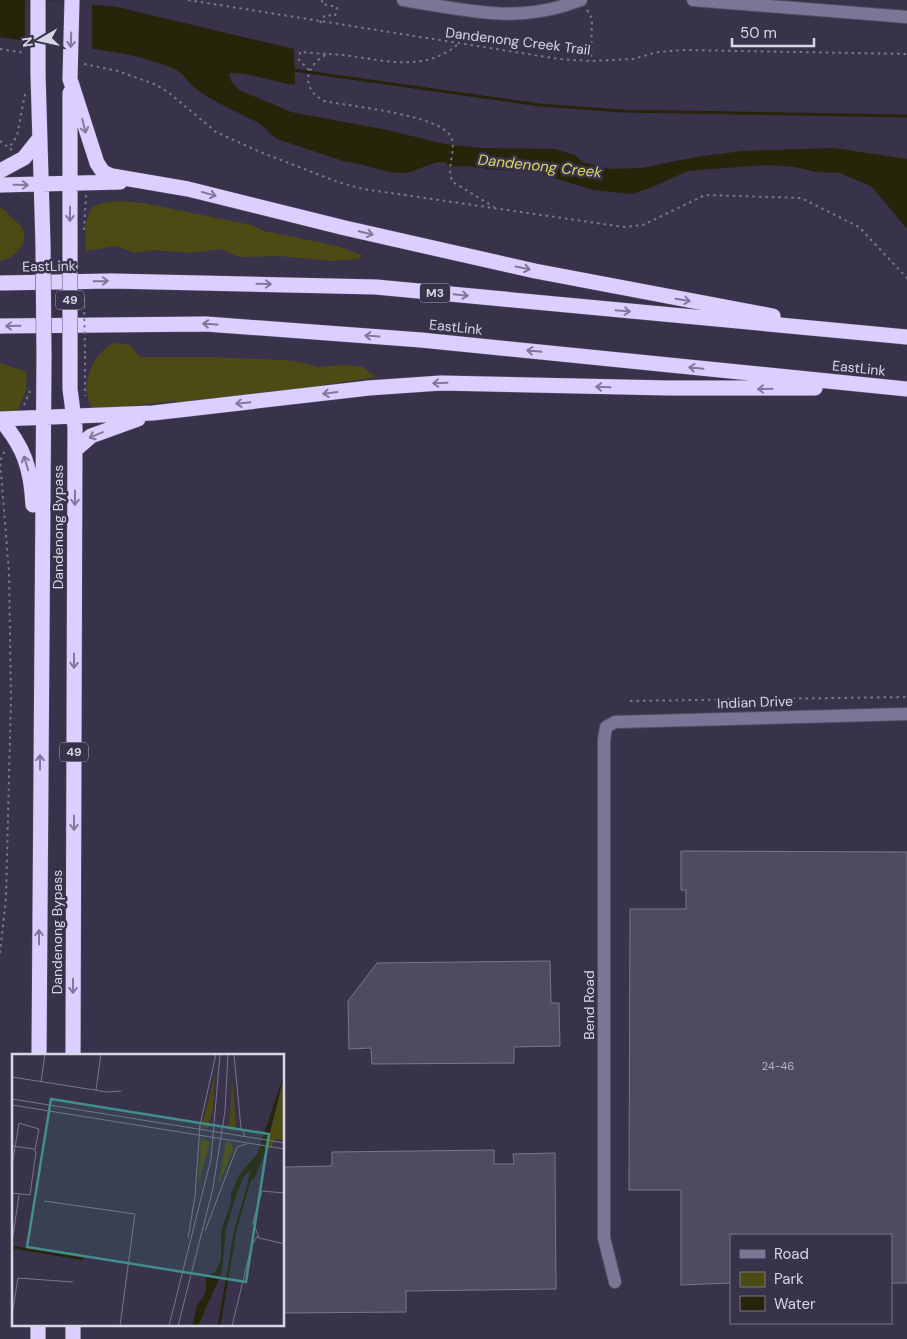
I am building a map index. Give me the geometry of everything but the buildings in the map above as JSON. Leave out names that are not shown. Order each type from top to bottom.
[{"type":"highway","name":"Dandenong Bypass","points":[[38,0],[44,356],[40,616],[39,1054]]},
{"type":"highway","name":"Dandenong Bypass","points":[[72,0],[70,244],[77,356],[70,389],[74,416],[75,450],[73,1054]]},
{"type":"highway","points":[[70,79],[92,152],[103,172],[112,176],[161,184],[535,271],[868,334]]},
{"type":"highway","points":[[0,171],[24,158],[39,139]]},
{"type":"highway","points":[[0,185],[42,186],[98,182],[161,184]]},
{"type":"highway","name":"EastLink","points":[[0,283],[112,281],[376,287],[907,337]]},
{"type":"highway","name":"EastLink","points":[[0,326],[206,324],[421,340],[907,389]]},
{"type":"highway","points":[[0,419],[153,413],[377,388],[441,383],[747,389],[884,387]]},
{"type":"highway","points":[[75,450],[91,436],[153,413]]},
{"type":"highway","points":[[0,419],[19,442],[32,493],[40,616]]},
{"type":"highway","points":[[38,1326],[38,1339]]},
{"type":"highway","points":[[73,1326],[73,1339]]},
{"type":"street","points":[[403,0],[506,16],[543,12],[580,0]]},
{"type":"street","points":[[693,0],[907,17]]},
{"type":"street","name":"Indian Drive","points":[[606,727],[615,722],[907,714]]},
{"type":"street","name":"Bend Road","points":[[606,727],[604,740],[604,1238],[615,1282]]},
{"type":"path","name":"Dandenong Creek Trail","points":[[188,0],[458,44],[591,61],[633,59],[658,52],[684,50],[907,54]]},
{"type":"path","points":[[320,22],[325,15],[335,16],[337,7],[322,4],[322,0]]},
{"type":"path","points":[[580,0],[592,19],[591,61]]},
{"type":"path","points":[[309,70],[299,60],[300,52],[408,63],[444,54],[458,44]]},
{"type":"path","points":[[0,49],[34,55]]},
{"type":"path","points":[[327,54],[317,60],[309,70],[309,86],[314,95],[324,101],[436,123],[446,129],[451,136],[452,143],[449,176],[453,182],[496,208]]},
{"type":"path","points":[[80,63],[118,71],[154,84],[168,92],[216,132],[260,152],[338,182],[363,189],[624,227],[643,225],[705,194],[801,198],[859,227],[907,278]]},
{"type":"path","points":[[0,141],[9,148]]},
{"type":"path","points":[[84,234],[86,195]]},
{"type":"path","points":[[77,356],[85,400]]},
{"type":"path","points":[[26,419],[24,405],[29,396],[31,384]]},
{"type":"path","points":[[0,953],[6,898],[11,696],[9,572],[0,460],[4,451],[19,442]]},
{"type":"path","points":[[630,701],[907,697]]},
{"type":"green space","points":[[118,201],[142,203],[251,225],[264,231],[337,246],[362,255],[359,259],[333,261],[279,256],[239,257],[221,249],[191,253],[153,250],[136,253],[115,246],[86,251],[86,225],[92,208],[99,204]]},
{"type":"green space","points":[[0,208],[21,226],[24,238],[23,243],[13,255],[0,261]]},
{"type":"green space","points":[[113,343],[130,345],[140,357],[283,360],[318,367],[346,365],[363,367],[375,377],[192,405],[172,401],[94,410],[89,402],[87,392],[89,373],[105,348]]},
{"type":"green space","points":[[0,363],[27,372],[26,390],[18,410],[0,415]]},
{"type":"water","points":[[0,0],[43,0],[117,7],[294,49],[295,85],[246,74],[229,73],[231,81],[239,90],[291,112],[387,130],[445,144],[482,148],[555,149],[575,155],[582,162],[610,169],[641,168],[696,157],[742,151],[834,148],[907,159],[907,229],[872,187],[840,173],[816,172],[795,167],[765,165],[688,171],[632,194],[593,190],[535,172],[467,166],[449,167],[445,162],[439,162],[411,172],[400,173],[346,162],[277,139],[257,122],[200,92],[172,68],[131,55],[109,51],[0,37]]},
{"type":"pier","points":[[25,0],[92,3],[92,53],[25,44]]},
{"type":"waterway","name":"Dandenong Creek","points":[[293,70],[540,105],[622,111],[907,116]]}]
